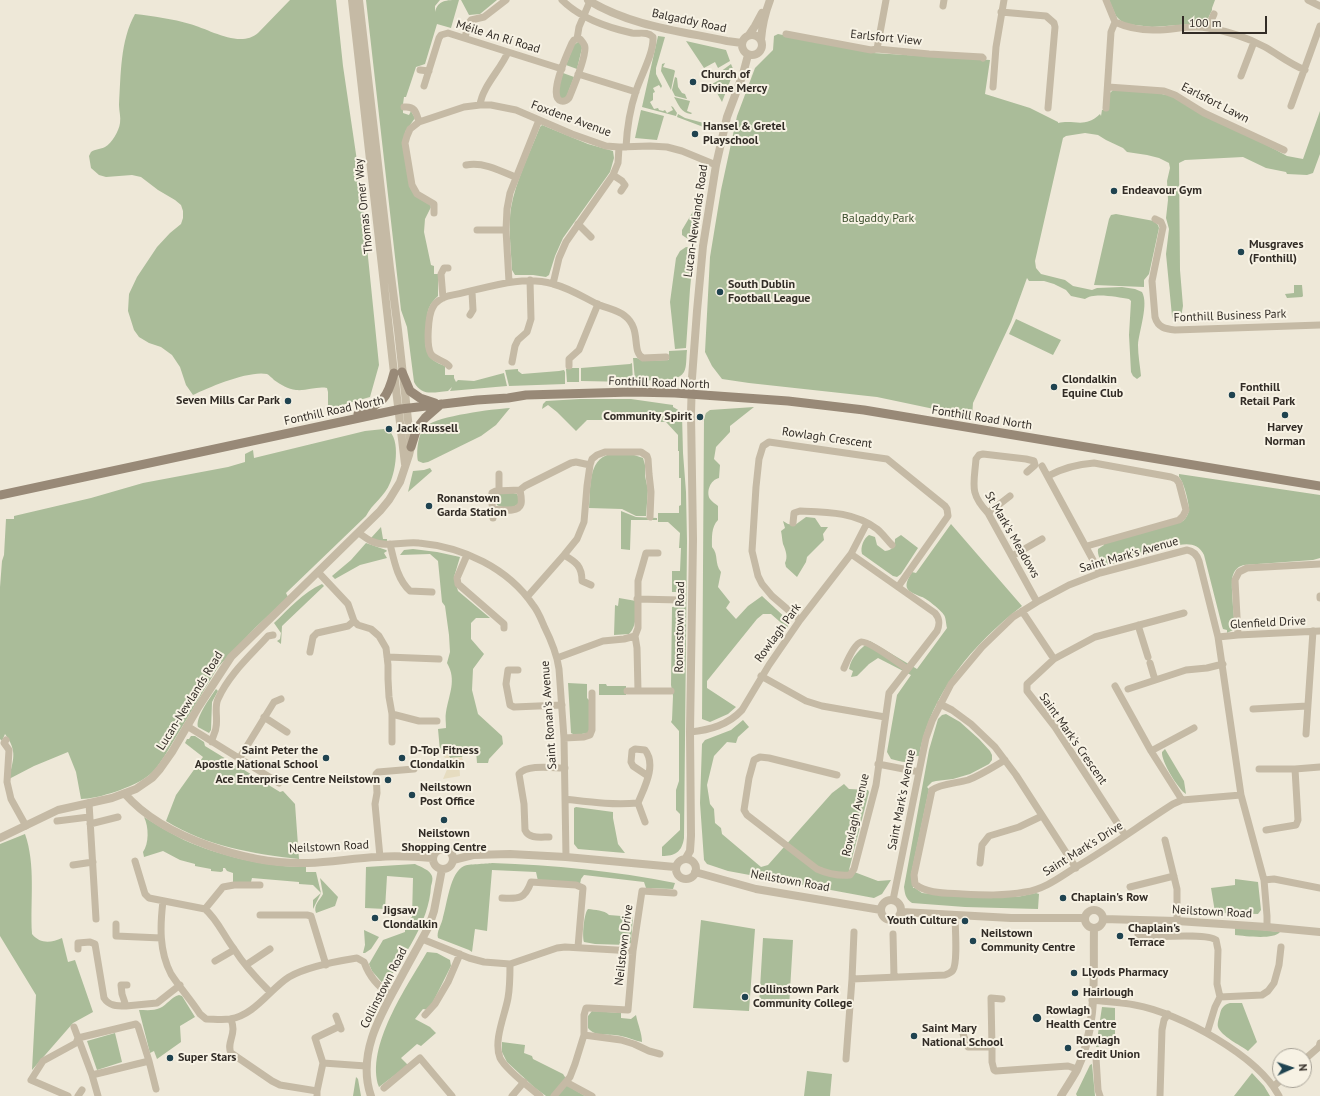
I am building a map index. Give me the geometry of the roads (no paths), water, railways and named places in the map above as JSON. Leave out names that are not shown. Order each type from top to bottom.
[{"type":"main road","points":[[398,372],[410,391],[420,398],[441,404]]},
{"type":"main road","points":[[342,421],[380,404],[387,396],[398,372]]},
{"type":"main road","name":"Fonthill Road North","points":[[4,494],[403,409],[526,395],[580,393],[675,393],[788,401],[864,410],[1320,486]]},
{"type":"main road","points":[[411,447],[417,428],[425,418],[441,404]]},
{"type":"street","name":"Thomas Omer Way","points":[[352,0],[403,409]]},
{"type":"street","name":"Thomas Omer Way","points":[[359,0],[398,330],[398,372]]},
{"type":"street","points":[[465,38],[468,24],[471,20],[484,17],[506,0]]},
{"type":"street","points":[[553,284],[562,251],[578,224],[613,175],[618,164],[636,92],[652,50],[654,39],[651,35],[646,33],[634,33],[620,30],[602,25],[583,17],[562,0]]},
{"type":"street","points":[[767,0],[760,17],[749,35],[743,39],[741,46],[743,52],[748,55],[755,55],[760,51],[762,45],[762,27],[770,0]]},
{"type":"street","points":[[876,49],[886,0]]},
{"type":"street","points":[[993,87],[996,47],[1004,0]]},
{"type":"street","points":[[1106,0],[1115,22],[1111,32],[1106,108]]},
{"type":"street","points":[[1308,0],[1320,6]]},
{"type":"street","points":[[577,39],[577,32],[589,1]]},
{"type":"street","name":"Balgaddy Road","points":[[589,1],[623,17],[644,24],[742,43]]},
{"type":"street","points":[[1001,12],[1046,16],[1054,23],[1055,27],[1048,108]]},
{"type":"street","points":[[1208,28],[1214,14]]},
{"type":"street","points":[[1115,22],[1122,25],[1154,30],[1196,26],[1208,28],[1254,42],[1292,65],[1305,70]]},
{"type":"street","points":[[1291,106],[1320,26]]},
{"type":"street","name":"Méile An Rí Road","points":[[424,86],[441,35],[448,33],[562,69]]},
{"type":"street","name":"Earlsfort View","points":[[786,34],[871,50],[876,49],[983,58]]},
{"type":"street","points":[[749,35],[755,35],[761,40]]},
{"type":"street","points":[[577,39],[580,39],[585,47],[578,74],[569,98],[561,101],[557,98],[556,91],[562,69],[572,43],[577,39]]},
{"type":"street","points":[[1241,76],[1254,42]]},
{"type":"street","points":[[480,105],[483,94],[508,52]]},
{"type":"street","name":"Lucan-Newlands Road","points":[[692,395],[703,246],[716,165],[727,117],[743,74],[748,55]]},
{"type":"street","points":[[420,70],[429,71]]},
{"type":"street","points":[[578,74],[636,92]]},
{"type":"street","name":"Earlsfort Lawn","points":[[1108,87],[1164,91],[1175,95],[1204,113],[1284,150]]},
{"type":"street","points":[[409,104],[415,111],[419,122]]},
{"type":"street","name":"Foxdene Avenue","points":[[434,213],[434,204],[418,194],[412,185],[405,150],[406,136],[410,129],[419,122],[464,107],[480,105],[508,108],[606,146],[667,147],[682,151],[716,165]]},
{"type":"street","points":[[509,282],[506,230],[507,209],[510,193],[539,120]]},
{"type":"street","points":[[466,165],[481,164],[516,177]]},
{"type":"street","points":[[613,175],[625,185],[621,191]]},
{"type":"street","name":"Fonthill Business Park","points":[[1155,219],[1161,222],[1163,230],[1152,281],[1155,317],[1156,321],[1161,327],[1175,330],[1320,325]]},
{"type":"street","points":[[578,224],[591,237]]},
{"type":"street","points":[[478,230],[506,230]]},
{"type":"street","points":[[442,298],[441,274],[444,268],[448,268]]},
{"type":"street","points":[[512,362],[515,346],[518,340],[527,332],[530,326],[530,280]]},
{"type":"street","points":[[449,366],[445,362],[432,356],[429,349],[429,326],[432,308],[435,304],[442,298],[509,282],[530,280],[567,288],[624,315],[629,319],[636,333],[637,352],[640,357],[666,357]]},
{"type":"street","points":[[470,315],[473,310],[472,292]]},
{"type":"street","points":[[570,366],[569,359],[579,350],[598,304]]},
{"type":"street","name":"Ronanstown Road","points":[[686,858],[690,851],[691,836],[690,732],[693,539],[692,395]]},
{"type":"street","name":"Lucan-Newlands Road","points":[[0,838],[58,810],[124,794],[136,789],[155,775],[172,752],[231,657],[359,533],[389,500],[400,482],[411,447],[403,409]]},
{"type":"street","name":"Lucan-Newlands Road","points":[[403,409],[406,464]]},
{"type":"street","name":"Rowlagh Crescent","points":[[800,620],[772,596],[762,584],[758,576],[752,551],[759,459],[763,446],[769,442],[887,459],[945,506],[948,510],[948,516],[898,587]]},
{"type":"street","points":[[527,596],[577,539],[584,522],[586,486],[590,465],[592,459],[597,455],[605,452],[642,452],[647,456],[651,492],[650,517]]},
{"type":"street","name":"St Mark's Meadows","points":[[1026,472],[1035,465],[1034,461],[983,454],[979,455],[976,459],[974,490],[980,506],[988,514],[1037,602]]},
{"type":"street","points":[[493,518],[492,493],[499,491],[520,490],[571,463],[576,462],[590,465]]},
{"type":"street","points":[[1048,476],[1061,471],[1094,463],[1171,477],[1176,479],[1179,483],[1186,510],[1179,520],[1087,546]]},
{"type":"street","points":[[1042,466],[1064,508],[1087,546],[1100,573]]},
{"type":"street","points":[[499,474],[499,491]]},
{"type":"street","points":[[493,509],[521,511],[520,490]]},
{"type":"street","points":[[988,514],[1010,496]]},
{"type":"street","points":[[793,523],[794,513],[800,511],[845,514],[868,523],[878,530],[892,545]]},
{"type":"street","name":"Rowlagh Park","points":[[690,732],[719,726],[733,718],[743,707],[761,676],[800,620],[851,554],[868,523]]},
{"type":"street","name":"Saint Ronan's Avenue","points":[[359,533],[372,542],[379,544],[418,543],[448,548],[480,560],[511,580],[527,596],[534,606],[548,634],[557,658],[564,738],[566,857]]},
{"type":"street","points":[[1012,556],[1042,539]]},
{"type":"street","points":[[390,544],[404,585],[410,590],[432,592]]},
{"type":"street","name":"Saint Mark's Avenue","points":[[893,900],[919,772],[932,721],[940,704],[957,676],[982,646],[1000,628],[1022,611],[1069,585],[1100,573],[1185,550],[1193,552],[1199,560],[1218,637],[1241,795],[1264,880],[1268,916],[1267,927]]},
{"type":"street","points":[[638,691],[637,648],[635,636],[638,628],[638,581],[646,552],[658,553]]},
{"type":"street","name":"Rowlagh Avenue","points":[[837,775],[760,757],[754,760],[752,766],[744,810],[747,815],[817,870],[830,875],[850,875],[854,869],[873,798],[889,693],[937,631],[939,622],[939,619],[935,614],[851,554]]},
{"type":"street","points":[[467,555],[457,578],[458,584],[504,624],[504,628]]},
{"type":"street","points":[[564,555],[579,565],[582,573],[582,581],[591,585]]},
{"type":"street","points":[[1238,635],[1235,580],[1239,572],[1247,568],[1320,564]]},
{"type":"street","points":[[318,572],[348,604],[354,621],[358,625],[371,629],[379,636],[386,648],[392,714],[392,742]]},
{"type":"street","points":[[637,599],[680,600]]},
{"type":"street","points":[[1022,611],[1054,660]]},
{"type":"street","name":"Saint Mark's Crescent","points":[[1125,836],[1055,727],[1027,691],[1027,684],[1054,660],[1095,637],[1184,613]]},
{"type":"street","points":[[310,652],[313,637],[317,634],[348,626],[354,621]]},
{"type":"street","points":[[1138,625],[1155,680]]},
{"type":"street","points":[[1306,734],[1307,706],[1317,631]]},
{"type":"street","name":"Glenfield Drive","points":[[1218,637],[1317,631]]},
{"type":"street","points":[[212,742],[216,727],[218,699],[238,669],[268,636],[273,635]]},
{"type":"street","points":[[557,658],[603,641],[624,639],[635,636]]},
{"type":"street","points":[[844,668],[855,646],[861,642],[866,642],[907,669]]},
{"type":"street","points":[[387,657],[439,659]]},
{"type":"street","points":[[1128,689],[1186,670],[1208,668],[1223,664]]},
{"type":"street","points":[[518,670],[508,670],[506,684],[510,705],[514,707],[562,705]]},
{"type":"street","points":[[761,676],[806,701],[822,706],[885,717]]},
{"type":"street","points":[[1115,686],[1151,751],[1182,800]]},
{"type":"street","points":[[627,691],[671,691]]},
{"type":"street","points":[[564,738],[584,737],[590,735],[592,730],[592,692]]},
{"type":"street","points":[[239,759],[274,702],[281,699]]},
{"type":"street","points":[[940,704],[958,714],[971,724],[995,747],[1016,775],[1076,868]]},
{"type":"street","points":[[1253,709],[1307,706]]},
{"type":"street","points":[[392,714],[419,721],[438,721]]},
{"type":"street","points":[[264,717],[287,732]]},
{"type":"street","points":[[188,726],[278,783]]},
{"type":"street","points":[[1151,751],[1194,728]]},
{"type":"street","points":[[6,740],[4,743],[9,750],[7,782],[10,799],[26,826]]},
{"type":"street","name":"Saint Mark's Drive","points":[[1005,760],[979,775],[956,784],[936,787],[932,790],[914,875],[915,884],[925,890],[953,893],[996,895],[1025,893],[1040,888],[1063,877],[1173,804],[1182,800],[1241,795]]},
{"type":"street","points":[[878,764],[919,772]]},
{"type":"street","points":[[1259,769],[1320,767]]},
{"type":"street","points":[[549,837],[531,836],[527,834],[525,830],[524,804],[519,774],[523,770],[530,768],[565,768]]},
{"type":"street","points":[[380,856],[375,804],[377,793],[376,774],[378,772],[414,769]]},
{"type":"street","points":[[1266,830],[1296,825],[1298,820],[1295,769]]},
{"type":"street","points":[[645,822],[638,803],[648,776]]},
{"type":"street","name":"Neilstown Road","points":[[124,794],[145,813],[181,835],[206,845],[263,860],[308,863],[380,856],[433,858],[438,851],[444,850],[451,853],[453,860]]},
{"type":"street","points":[[565,799],[619,805],[638,803]]},
{"type":"street","points":[[89,803],[96,919]]},
{"type":"street","points":[[57,821],[90,820],[118,816]]},
{"type":"street","points":[[980,863],[982,845],[989,836],[1019,827],[1042,816]]},
{"type":"street","points":[[1165,840],[1177,890],[1177,921]]},
{"type":"street","points":[[433,858],[434,865],[442,869],[449,867],[453,860],[473,855],[510,854],[566,857],[675,867]]},
{"type":"street","points":[[686,858],[691,859],[695,864],[695,872],[690,878],[684,879],[678,876],[675,867],[680,860],[686,858]]},
{"type":"street","points":[[135,861],[145,894],[149,898],[205,909],[211,914],[234,950],[270,992]]},
{"type":"street","points":[[73,865],[93,862]]},
{"type":"street","name":"Collinstown Road","points":[[370,1096],[367,1085],[366,1066],[369,1047],[374,1032],[391,995],[429,926],[434,911],[442,869]]},
{"type":"street","name":"Neilstown Road","points":[[695,872],[756,889],[881,910],[883,916],[892,921],[898,918],[902,912],[1011,918],[1085,918],[1090,911],[1096,910],[1101,914],[1103,919],[1177,921],[1320,932]]},
{"type":"street","points":[[1130,887],[1174,876]]},
{"type":"street","points":[[1264,880],[1274,880],[1320,888]]},
{"type":"street","points":[[502,898],[514,899],[523,897],[528,892],[531,882],[576,885],[582,888],[578,947]]},
{"type":"street","points":[[205,909],[223,887],[234,885],[260,885]]},
{"type":"street","name":"Neilstown Drive","points":[[554,1096],[570,1076],[575,1064],[584,1035],[584,1015],[586,1008],[628,1012],[633,951],[642,891],[674,893]]},
{"type":"street","points":[[881,910],[885,902],[893,900],[899,903],[902,912]]},
{"type":"street","points":[[163,901],[161,938],[162,949],[166,962],[172,974],[200,1014],[206,1019],[231,1019],[245,1013],[257,1005],[277,986],[291,976],[308,969],[357,958],[364,962],[368,973],[380,988],[391,995]]},
{"type":"street","points":[[260,915],[311,916],[326,965]]},
{"type":"street","points":[[852,979],[945,975],[953,971],[955,958],[955,915]]},
{"type":"street","points":[[1085,918],[1088,926],[1094,928],[1101,925],[1103,919]]},
{"type":"street","points":[[116,924],[116,936],[161,938]]},
{"type":"street","points":[[1061,1096],[1077,1069],[1085,1047],[1092,1016],[1094,928]]},
{"type":"street","points":[[846,1059],[854,932]]},
{"type":"street","points":[[893,934],[894,977]]},
{"type":"street","points":[[1138,934],[1145,937],[1213,937],[1216,940],[1218,950],[1217,984],[1220,997],[1215,1006],[1207,1033]]},
{"type":"street","points":[[422,939],[484,962],[510,964],[558,948],[578,947],[633,951]]},
{"type":"street","points":[[78,949],[78,943],[93,942],[95,944],[104,998],[109,1003],[114,1005],[126,1006],[157,1003],[180,985]]},
{"type":"street","points":[[1220,997],[1262,995],[1274,982],[1279,965],[1281,947]]},
{"type":"street","points":[[215,961],[234,950]]},
{"type":"street","points":[[246,965],[270,950]]},
{"type":"street","points":[[424,1015],[435,1004],[448,982],[460,954]]},
{"type":"street","points":[[510,964],[508,996],[498,1042],[498,1050],[501,1059],[507,1068],[540,1096]]},
{"type":"street","points":[[126,1006],[121,985],[127,985]]},
{"type":"street","points":[[1002,998],[991,998],[992,1062],[994,1070],[1068,1066],[1077,1069]]},
{"type":"street","points":[[1092,1000],[1136,1005],[1168,1014],[1207,1033],[1248,1060],[1272,1084]]},
{"type":"street","points":[[1160,1096],[1162,1030],[1164,1020],[1168,1014]]},
{"type":"street","points":[[231,1019],[233,1030],[229,1049],[231,1053],[280,1085],[317,1093],[323,1063],[315,1038],[341,1028],[336,1016]]},
{"type":"street","points":[[78,1038],[136,1024],[138,1026],[149,1061],[157,1092]]},
{"type":"street","points":[[74,1027],[92,1075],[98,1096]]},
{"type":"street","points":[[963,1034],[968,1046],[992,1047]]},
{"type":"street","points":[[584,1035],[621,1040],[660,1054]]},
{"type":"street","points":[[68,1096],[31,1080],[43,1061],[76,1043],[78,1038]]},
{"type":"street","points":[[1312,1053],[1320,1046]]},
{"type":"street","points":[[384,1088],[420,1058],[452,1096]]},
{"type":"street","points":[[1096,1058],[1098,1090],[1100,1096]]},
{"type":"street","points":[[92,1075],[149,1061]]},
{"type":"street","points":[[323,1063],[366,1066]]},
{"type":"street","points":[[512,1096],[524,1082]]},
{"type":"street","points":[[566,1082],[592,1096]]},
{"type":"place","name":"Church of Divine Mercy","points":[[693,82]]},
{"type":"place","name":"Hansel & Gretel Playschool","points":[[695,134]]},
{"type":"place","name":"Endeavour Gym","points":[[1114,191]]},
{"type":"place","name":"Musgraves (Fonthill)","points":[[1241,252]]},
{"type":"place","name":"South Dublin Football League","points":[[720,292]]},
{"type":"place","name":"Clondalkin Equine Club","points":[[1054,387]]},
{"type":"place","name":"Fonthill Retail Park","points":[[1232,395]]},
{"type":"place","name":"Seven Mills Car Park","points":[[288,401]]},
{"type":"place","name":"Harvey Norman","points":[[1285,415]]},
{"type":"place","name":"Community Spirit","points":[[700,417]]},
{"type":"place","name":"Jack Russell","points":[[389,429]]},
{"type":"place","name":"Ronanstown Garda Station","points":[[429,506]]},
{"type":"place","name":"Saint Peter the Apostle National School","points":[[326,758]]},
{"type":"place","name":"D-Top Fitness Clondalkin","points":[[402,758]]},
{"type":"place","name":"Ace Enterprise Centre Neilstown","points":[[388,780]]},
{"type":"place","name":"Neilstown Post Office","points":[[412,795]]},
{"type":"place","name":"Neilstown Shopping Centre","points":[[444,820]]},
{"type":"place","name":"Chaplain's Row","points":[[1063,898]]},
{"type":"place","name":"Jigsaw Clondalkin","points":[[375,918]]},
{"type":"place","name":"Youth Culture","points":[[965,921]]},
{"type":"place","name":"Chaplain's Terrace","points":[[1120,936]]},
{"type":"place","name":"Neilstown Community Centre","points":[[973,941]]},
{"type":"place","name":"Llyods Pharmacy","points":[[1074,973]]},
{"type":"place","name":"Hairlough","points":[[1075,993]]},
{"type":"place","name":"Collinstown Park Community College","points":[[745,997]]},
{"type":"place","name":"Rowlagh Health Centre","points":[[1037,1018]]},
{"type":"place","name":"Saint Mary National School","points":[[914,1036]]},
{"type":"place","name":"Rowlagh Credit Union","points":[[1068,1048]]},
{"type":"place","name":"Super Stars","points":[[170,1058]]},
{"type":"park label","name":"Balgaddy Park","points":[[878,219]]}]
